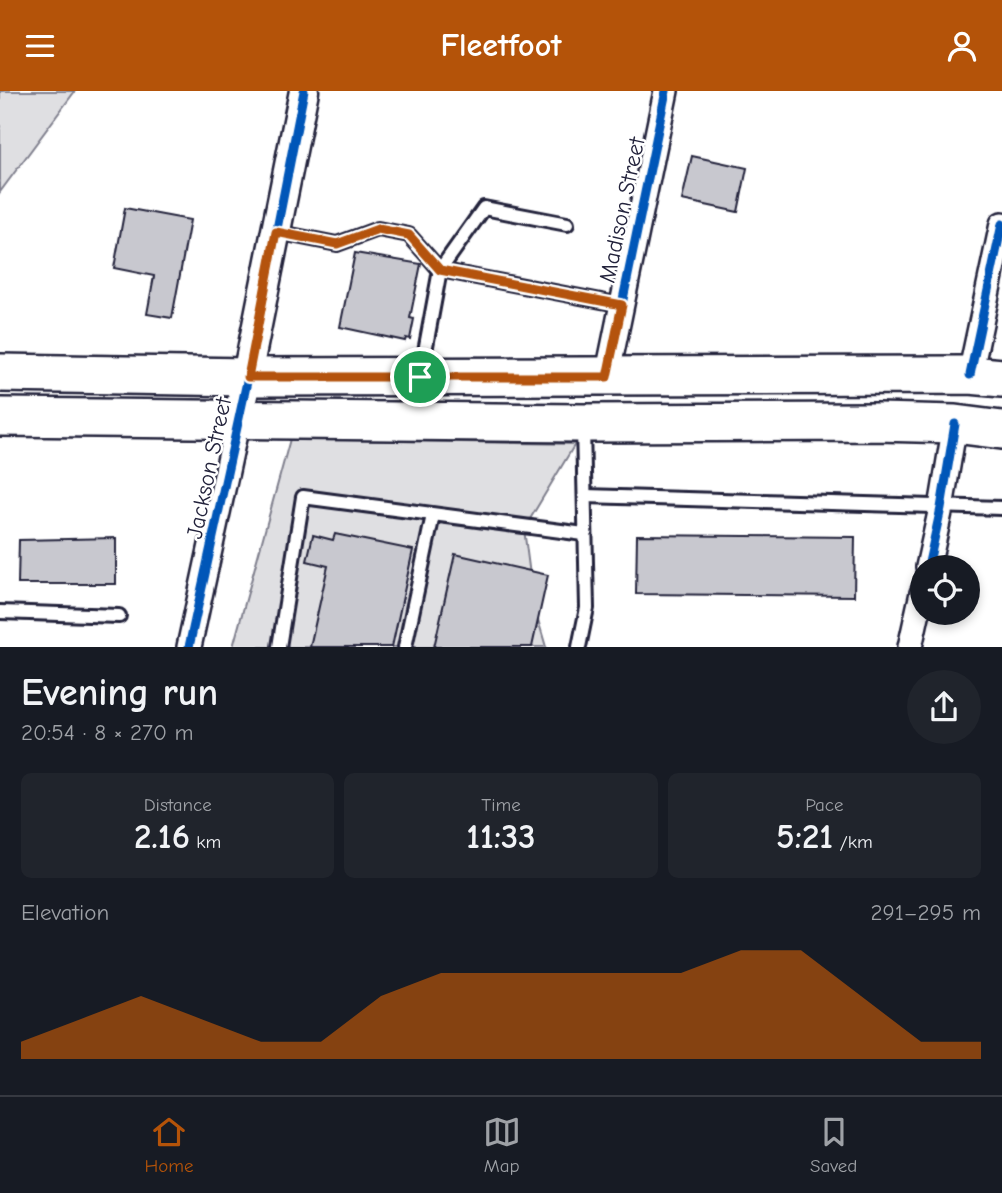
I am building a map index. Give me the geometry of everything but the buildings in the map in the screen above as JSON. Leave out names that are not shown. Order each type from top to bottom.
[{"type":"main road","points":[[0,373],[248,377],[986,377]]},
{"type":"main road","points":[[878,422],[942,398],[986,377]]},
{"type":"main road","points":[[955,424],[1002,403]]},
{"type":"main road","points":[[0,417],[583,423],[878,422],[955,424],[1002,430]]},
{"type":"street","name":"Jackson Street","points":[[189,647],[248,377],[304,91]]},
{"type":"street","name":"Madison Street","points":[[607,377],[666,91]]},
{"type":"street","points":[[986,377],[1002,224]]},
{"type":"street","points":[[931,555],[955,424]]},
{"type":"street","points":[[910,647],[915,625]]},
{"type":"lane","points":[[420,377],[440,270],[484,208],[567,224]]},
{"type":"lane","points":[[276,232],[337,244],[378,229],[409,235],[440,270],[622,305]]},
{"type":"lane","points":[[579,647],[587,608],[583,423]]},
{"type":"lane","points":[[584,496],[1002,508]]},
{"type":"lane","points":[[279,647],[303,497],[584,534]]},
{"type":"lane","points":[[405,647],[433,515]]},
{"type":"lane","points":[[0,612],[119,616]]},
{"type":"shaded area","points":[[0,91],[75,91],[0,192]]},
{"type":"shaded area","points":[[290,439],[575,444],[524,529],[534,606],[546,647],[233,647]]},
{"type":"cycle path","points":[[189,647],[248,377],[304,91]]},
{"type":"cycle path","points":[[607,377],[666,91]]},
{"type":"cycle path","points":[[970,375],[1002,224]]},
{"type":"cycle path","points":[[931,555],[955,424]]},
{"type":"route","points":[[378,229],[409,235],[440,270],[622,305],[607,377],[420,377],[248,377],[276,232],[337,244],[378,229]]}]
